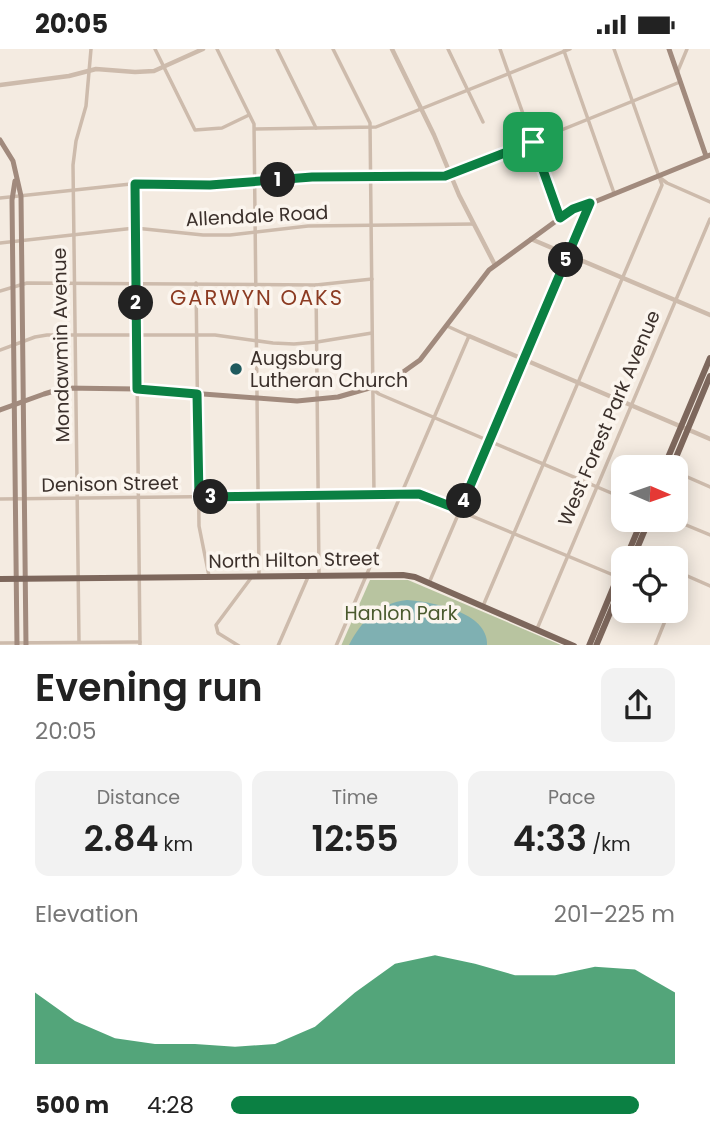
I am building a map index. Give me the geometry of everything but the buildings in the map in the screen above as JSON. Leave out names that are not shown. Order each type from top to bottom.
[{"type":"main road","points":[[0,410],[55,390],[76,389],[137,389],[257,399],[317,400],[373,387],[399,375],[425,355],[495,265],[560,218],[573,209],[708,155],[669,49]]},
{"type":"main road","points":[[0,140],[10,155],[21,196],[26,644]]},
{"type":"main road","points":[[16,175],[12,197],[12,242],[17,644]]},
{"type":"main road","points":[[670,455],[708,376],[710,358]]},
{"type":"main road","points":[[675,455],[684,428]]},
{"type":"main road","name":"North Hilton Street","points":[[0,579],[403,575],[415,577],[572,645]]},
{"type":"main road","points":[[589,645],[611,601]]},
{"type":"main road","points":[[596,645],[611,606]]},
{"type":"street","name":"Mondawmin Avenue","points":[[79,642],[74,190],[75,148],[86,106],[91,49]]},
{"type":"street","points":[[155,49],[195,130],[222,128],[250,115]]},
{"type":"street","points":[[0,85],[69,76],[90,70],[149,72],[165,68],[203,49]]},
{"type":"street","points":[[217,49],[254,124],[259,496],[256,576],[216,625],[218,633],[237,645]]},
{"type":"street","points":[[277,49],[316,128]]},
{"type":"street","points":[[333,49],[370,123],[374,494]]},
{"type":"street","points":[[391,49],[495,265]]},
{"type":"street","points":[[448,49],[483,122]]},
{"type":"street","points":[[500,49],[560,218]]},
{"type":"street","points":[[254,129],[370,128],[570,49]]},
{"type":"street","points":[[483,606],[662,185],[614,49]]},
{"type":"street","points":[[677,73],[687,49]]},
{"type":"street","points":[[564,50],[614,193]]},
{"type":"street","points":[[0,198],[135,184],[210,185],[312,177],[450,175],[680,82]]},
{"type":"street","points":[[658,175],[667,183],[710,202]]},
{"type":"street","points":[[0,643],[140,644],[135,184]]},
{"type":"street","points":[[429,583],[590,203]]},
{"type":"street","name":"West Forest Park Avenue","points":[[537,629],[710,219]]},
{"type":"street","name":"Allendale Road","points":[[0,243],[135,228],[230,235],[308,226],[474,224]]},
{"type":"street","points":[[531,239],[710,315]]},
{"type":"street","points":[[0,292],[22,283],[316,285],[372,279]]},
{"type":"street","points":[[196,283],[200,531],[209,576]]},
{"type":"street","points":[[316,285],[319,575]]},
{"type":"street","points":[[447,326],[710,439]]},
{"type":"street","points":[[0,350],[41,336],[197,335],[283,343],[317,342],[372,333]]},
{"type":"street","points":[[336,645],[469,336]]},
{"type":"street","points":[[373,387],[375,392],[611,493]]},
{"type":"street","points":[[688,477],[710,487]]},
{"type":"street","name":"Denison Street","points":[[0,499],[423,495],[611,575]]},
{"type":"street","points":[[688,526],[710,535]]},
{"type":"street","points":[[278,645],[308,575]]},
{"type":"street","points":[[688,576],[710,586]]},
{"type":"street","points":[[654,645],[664,623]]},
{"type":"green space","name":"Hanlon Park","points":[[370,580],[408,580],[561,645],[341,645]]},
{"type":"water","points":[[407,600],[444,606],[469,617],[479,624],[487,645],[349,645],[359,628],[372,615],[388,605]]},
{"type":"place","name":"Augsburg Lutheran Church","points":[[236,369]]},
{"type":"district","name":"GARWYN OAKS","points":[[257,297]]},
{"type":"route","points":[[533,142],[560,218],[573,209],[590,203],[460,510],[419,494],[199,497],[197,394],[137,389],[135,184],[210,185],[312,177],[445,176],[533,142]]}]
